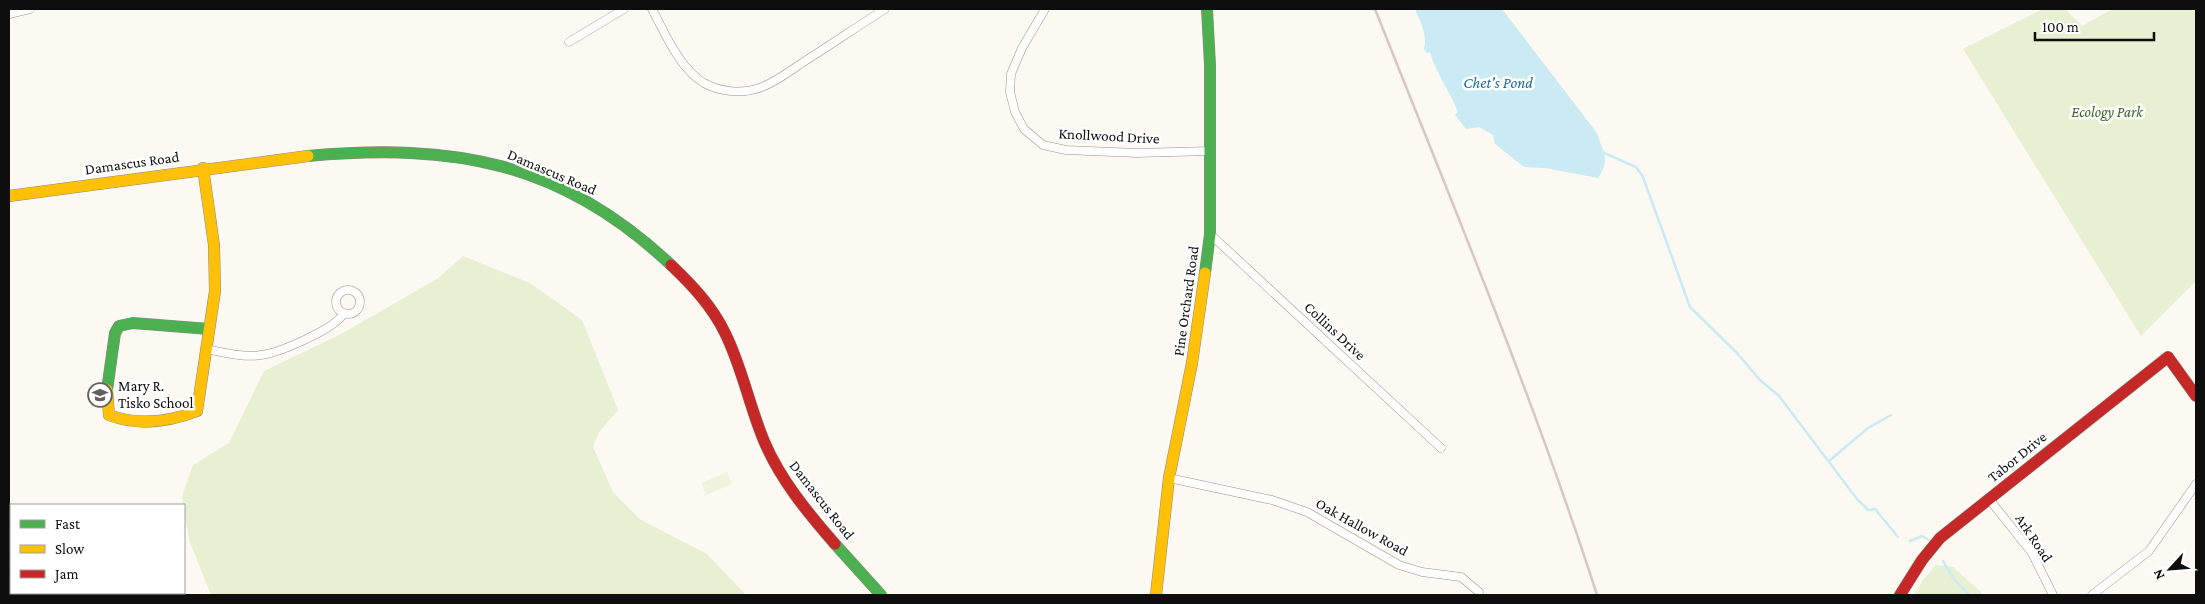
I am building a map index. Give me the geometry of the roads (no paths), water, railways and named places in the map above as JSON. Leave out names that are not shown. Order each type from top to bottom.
[{"type":"street","points":[[9,14],[30,9]]},
{"type":"street","points":[[568,42],[624,9]]},
{"type":"street","points":[[652,9],[668,39],[687,68],[704,83],[726,90],[744,92],[761,88],[792,70],[885,9]]},
{"type":"street","name":"Knollwood Drive","points":[[1045,9],[1022,48],[1011,74],[1010,92],[1015,112],[1024,128],[1043,145],[1066,150],[1137,153],[1210,151]]},
{"type":"street","name":"Pine Orchard Road","points":[[1156,595],[1169,478],[1192,363],[1210,234],[1210,65],[1207,9]]},
{"type":"street","name":"Damascus Road","points":[[9,196],[318,153],[386,150],[473,158],[510,168],[587,201],[632,228],[688,280],[716,317],[734,356],[771,457],[791,490],[881,595]]},
{"type":"street","points":[[203,168],[214,245],[215,291],[197,411],[181,419],[121,421],[109,415],[107,392],[115,333],[119,326],[133,323],[209,328]]},
{"type":"street","name":"Collins Drive","points":[[1210,234],[1441,448]]},
{"type":"street","points":[[206,349],[260,356],[280,350],[329,327],[344,313]]},
{"type":"street","name":"Tabor Drive","points":[[1900,595],[1922,560],[1940,538],[2168,357],[2196,396]]},
{"type":"street","name":"Oak Hallow Road","points":[[1169,478],[1272,500],[1307,512],[1399,565],[1422,572],[1461,577],[1480,592]]},
{"type":"street","points":[[2092,595],[2149,551],[2196,484]]},
{"type":"street","name":"Ark Road","points":[[1989,499],[2032,553],[2053,595]]},
{"type":"water","name":"Chet's Pond","points":[[1415,9],[1502,9],[1597,133],[1605,156],[1604,165],[1598,178],[1545,168],[1524,167],[1495,144],[1493,135],[1479,127],[1466,129],[1455,115],[1458,112],[1430,52],[1427,53],[1424,49],[1424,34]]},
{"type":"waterway","points":[[1602,152],[1636,167],[1643,177],[1690,307],[1737,353],[1760,380],[1779,396],[1857,499],[1868,510],[1875,509],[1898,537]]},
{"type":"waterway","points":[[1829,461],[1868,428],[1891,415]]},
{"type":"waterway","points":[[1910,541],[1922,536],[1929,540]]},
{"type":"waterway","points":[[1943,561],[1954,579],[1969,595]]},
{"type":"railway","points":[[1375,9],[1519,373],[1597,595]]},
{"type":"place","name":"Mary R. Tisko School","points":[[100,395]]},
{"type":"park label","name":"Ecology Park","points":[[2107,112]]}]
